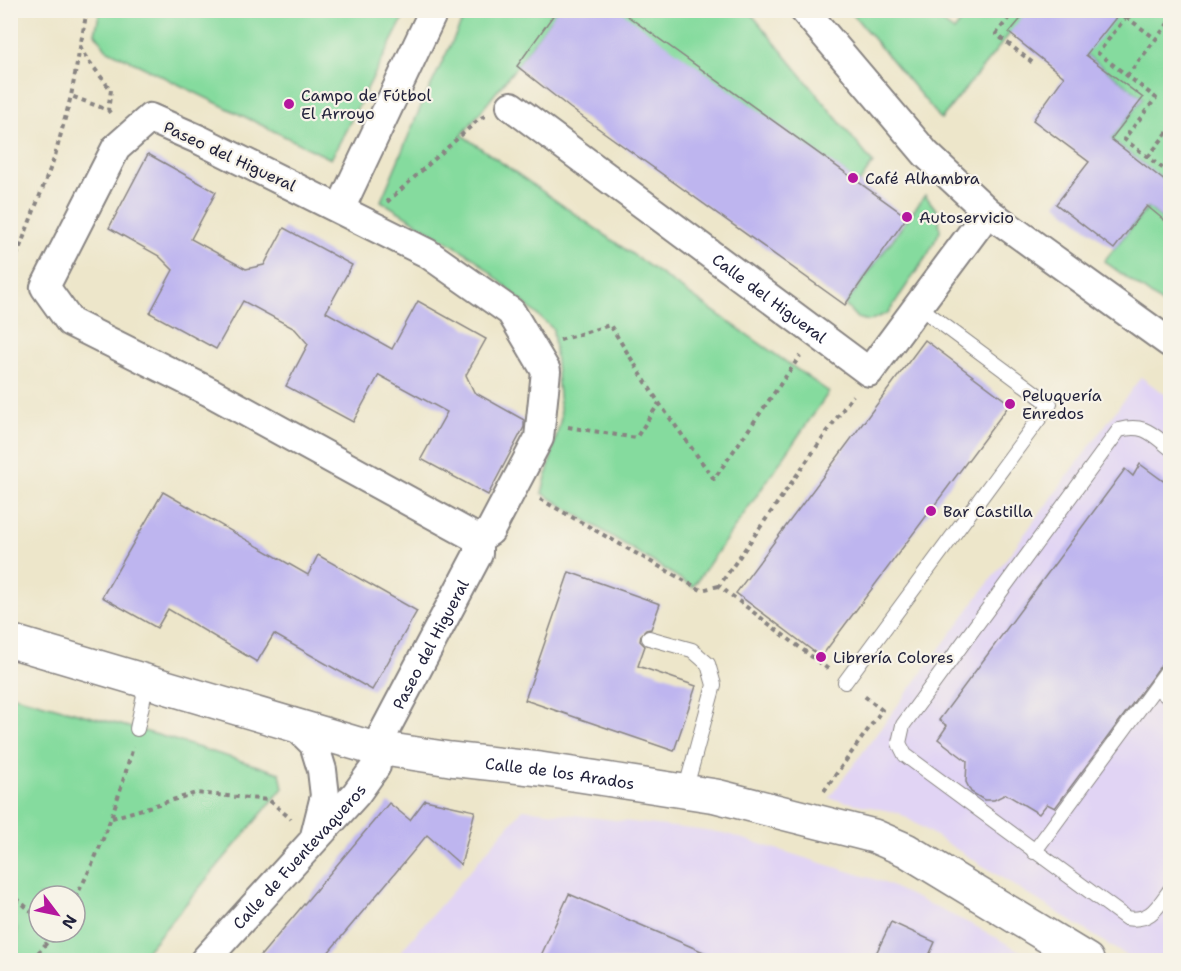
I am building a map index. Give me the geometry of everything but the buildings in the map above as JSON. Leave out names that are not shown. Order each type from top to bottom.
[{"type":"street","points":[[340,209],[434,10]]},
{"type":"street","points":[[804,10],[926,154],[988,212],[1170,343]]},
{"type":"street","name":"Calle del Higueral","points":[[511,106],[869,372]]},
{"type":"street","name":"Paseo del Higueral","points":[[150,118],[200,140],[427,253],[511,312],[546,371],[539,438],[490,531],[478,539],[210,392],[70,322],[45,287],[116,148],[150,118]]},
{"type":"street","points":[[869,372],[988,212]]},
{"type":"street","name":"Paseo del Higueral","points":[[376,747],[477,555],[478,539]]},
{"type":"street","name":"Calle de los Arados","points":[[10,641],[365,746],[450,759],[540,769],[716,796],[874,836],[906,850],[1087,960]]},
{"type":"street","points":[[295,725],[314,744],[322,770],[325,796],[314,838]]},
{"type":"street","name":"Calle de Fuentevaqueros","points":[[205,960],[356,794],[376,766],[376,747]]},
{"type":"lane","points":[[844,682],[1050,404],[918,306]]},
{"type":"lane","points":[[1170,448],[1143,428],[1132,427],[1119,430],[903,725],[899,743],[905,755],[1126,918],[1138,920],[1154,912],[1170,890]]},
{"type":"lane","points":[[649,638],[692,650],[708,664],[714,685],[686,791]]},
{"type":"lane","points":[[1034,852],[1170,667]]},
{"type":"lane","points":[[137,729],[147,681]]},
{"type":"lane","points":[[1156,687],[1170,699]]},
{"type":"path","points":[[10,273],[55,156],[71,96],[87,10]]},
{"type":"path","points":[[1015,10],[996,34],[1033,63]]},
{"type":"path","points":[[1127,10],[1130,12],[1098,53],[1156,98],[1124,139],[1165,170],[1170,163]]},
{"type":"path","points":[[1126,17],[1156,39]]},
{"type":"path","points":[[1127,76],[1170,21]]},
{"type":"path","points":[[80,46],[111,90],[108,110]]},
{"type":"path","points":[[71,96],[108,110],[129,137]]},
{"type":"path","points":[[366,222],[479,118],[511,106]]},
{"type":"path","points":[[1148,157],[1170,129]]},
{"type":"path","points":[[532,348],[610,325],[660,403],[714,479],[816,333]]},
{"type":"path","points":[[515,484],[701,590],[719,586],[869,372]]},
{"type":"path","points":[[541,421],[636,438],[660,403]]},
{"type":"path","points":[[719,586],[882,710],[805,818]]},
{"type":"path","points":[[83,884],[112,818],[137,729]]},
{"type":"path","points":[[112,818],[196,793],[269,800],[314,838]]},
{"type":"path","points":[[10,892],[27,908]]},
{"type":"path","points":[[32,960],[45,944]]},
{"type":"shaded area","points":[[1141,377],[1170,398],[1170,960],[1133,960],[899,813],[829,798]]},
{"type":"shaded area","points":[[523,809],[724,833],[880,881],[977,927],[1036,960],[405,960],[396,957]]},
{"type":"green space","name":"Campo de Fútbol El Arroyo","points":[[100,10],[407,11],[331,159],[106,49],[95,33]]},
{"type":"green space","points":[[467,11],[557,11],[462,135],[829,392],[693,587],[542,493],[561,418],[553,329],[473,257],[381,201],[421,106]]},
{"type":"green space","points":[[619,11],[749,11],[873,163],[859,183]]},
{"type":"green space","points":[[850,11],[927,11],[954,31],[969,11],[1028,11],[941,119]]},
{"type":"green space","points":[[1114,11],[1170,11],[1170,180],[1167,183],[1111,139],[1143,98],[1085,54],[1118,14]]},
{"type":"green space","points":[[925,195],[938,212],[940,231],[928,254],[888,313],[869,321],[857,318],[845,305]]},
{"type":"green space","points":[[1148,207],[1170,225],[1170,309],[1104,261]]},
{"type":"green space","points":[[11,695],[158,735],[280,773],[283,788],[139,960],[25,960],[14,952],[17,930],[11,913]]},
{"type":"place","name":"Campo de Fútbol El Arroyo","points":[[289,104]]},
{"type":"place","name":"Café Alhambra","points":[[853,178]]},
{"type":"place","name":"Autoservicio","points":[[907,217]]},
{"type":"place","name":"Peluquería Enredos","points":[[1010,404]]},
{"type":"place","name":"Bar Castilla","points":[[931,511]]},
{"type":"place","name":"Librería Colores","points":[[821,657]]}]
